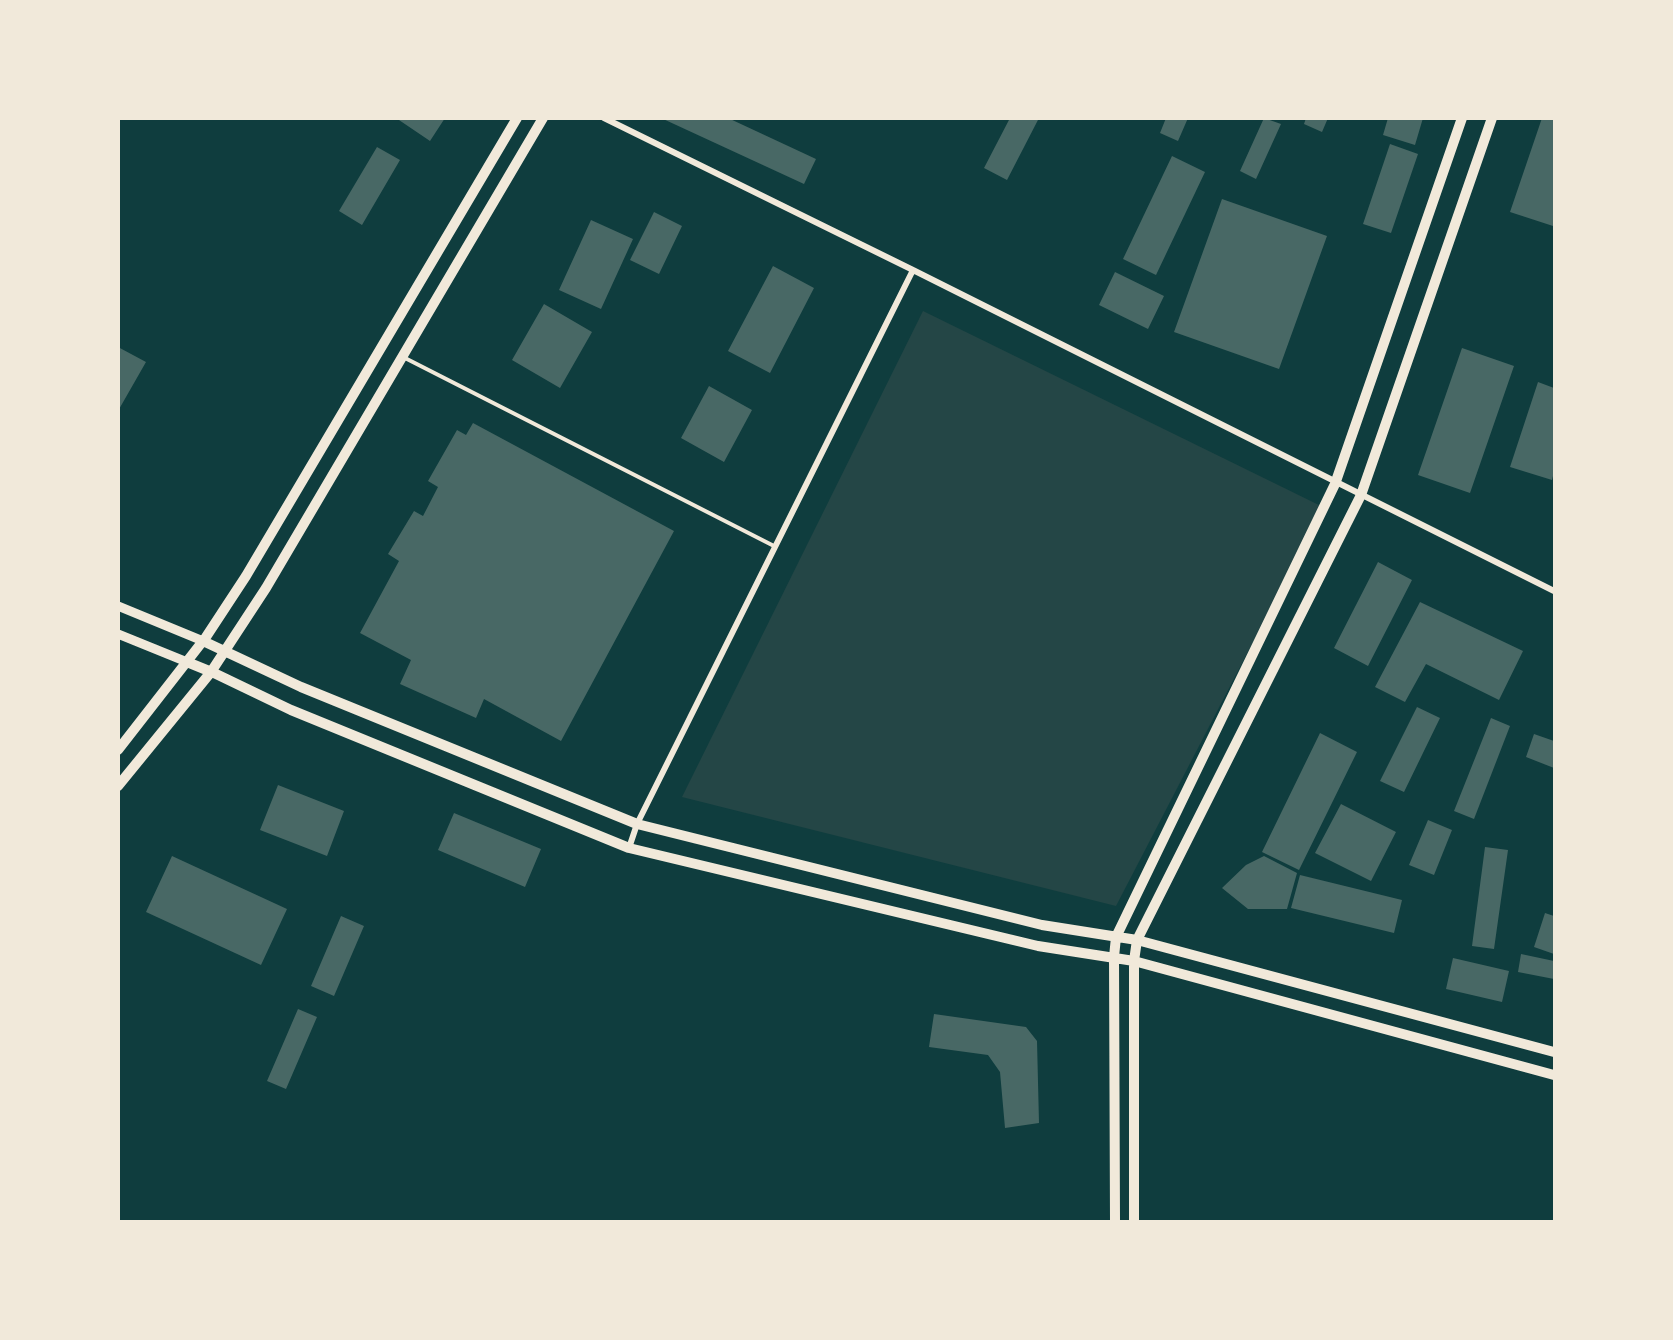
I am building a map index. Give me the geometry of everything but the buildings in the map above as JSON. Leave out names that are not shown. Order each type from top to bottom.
[{"type":"main road","points":[[118,750],[203,641],[246,576],[517,118]]},
{"type":"main road","points":[[118,786],[211,672],[266,588],[543,118]]},
{"type":"main road","points":[[1115,1221],[1114,957],[1116,937],[1335,482],[1462,118]]},
{"type":"main road","points":[[1134,1221],[1134,961],[1137,940],[1361,495],[1491,118]]},
{"type":"main road","points":[[203,641],[301,687],[637,824],[1042,926],[1137,940],[1554,1052]]},
{"type":"main road","points":[[187,662],[291,710],[629,848],[1038,946],[1134,961],[1554,1075]]},
{"type":"street","points":[[604,118],[1554,591]]},
{"type":"street","points":[[629,848],[637,824],[913,270]]},
{"type":"street","points":[[118,606],[203,641]]},
{"type":"street","points":[[118,634],[187,662]]},
{"type":"lane","points":[[403,356],[774,546]]},
{"type":"shaded area","points":[[923,311],[1323,507],[1116,906],[682,797]]}]
